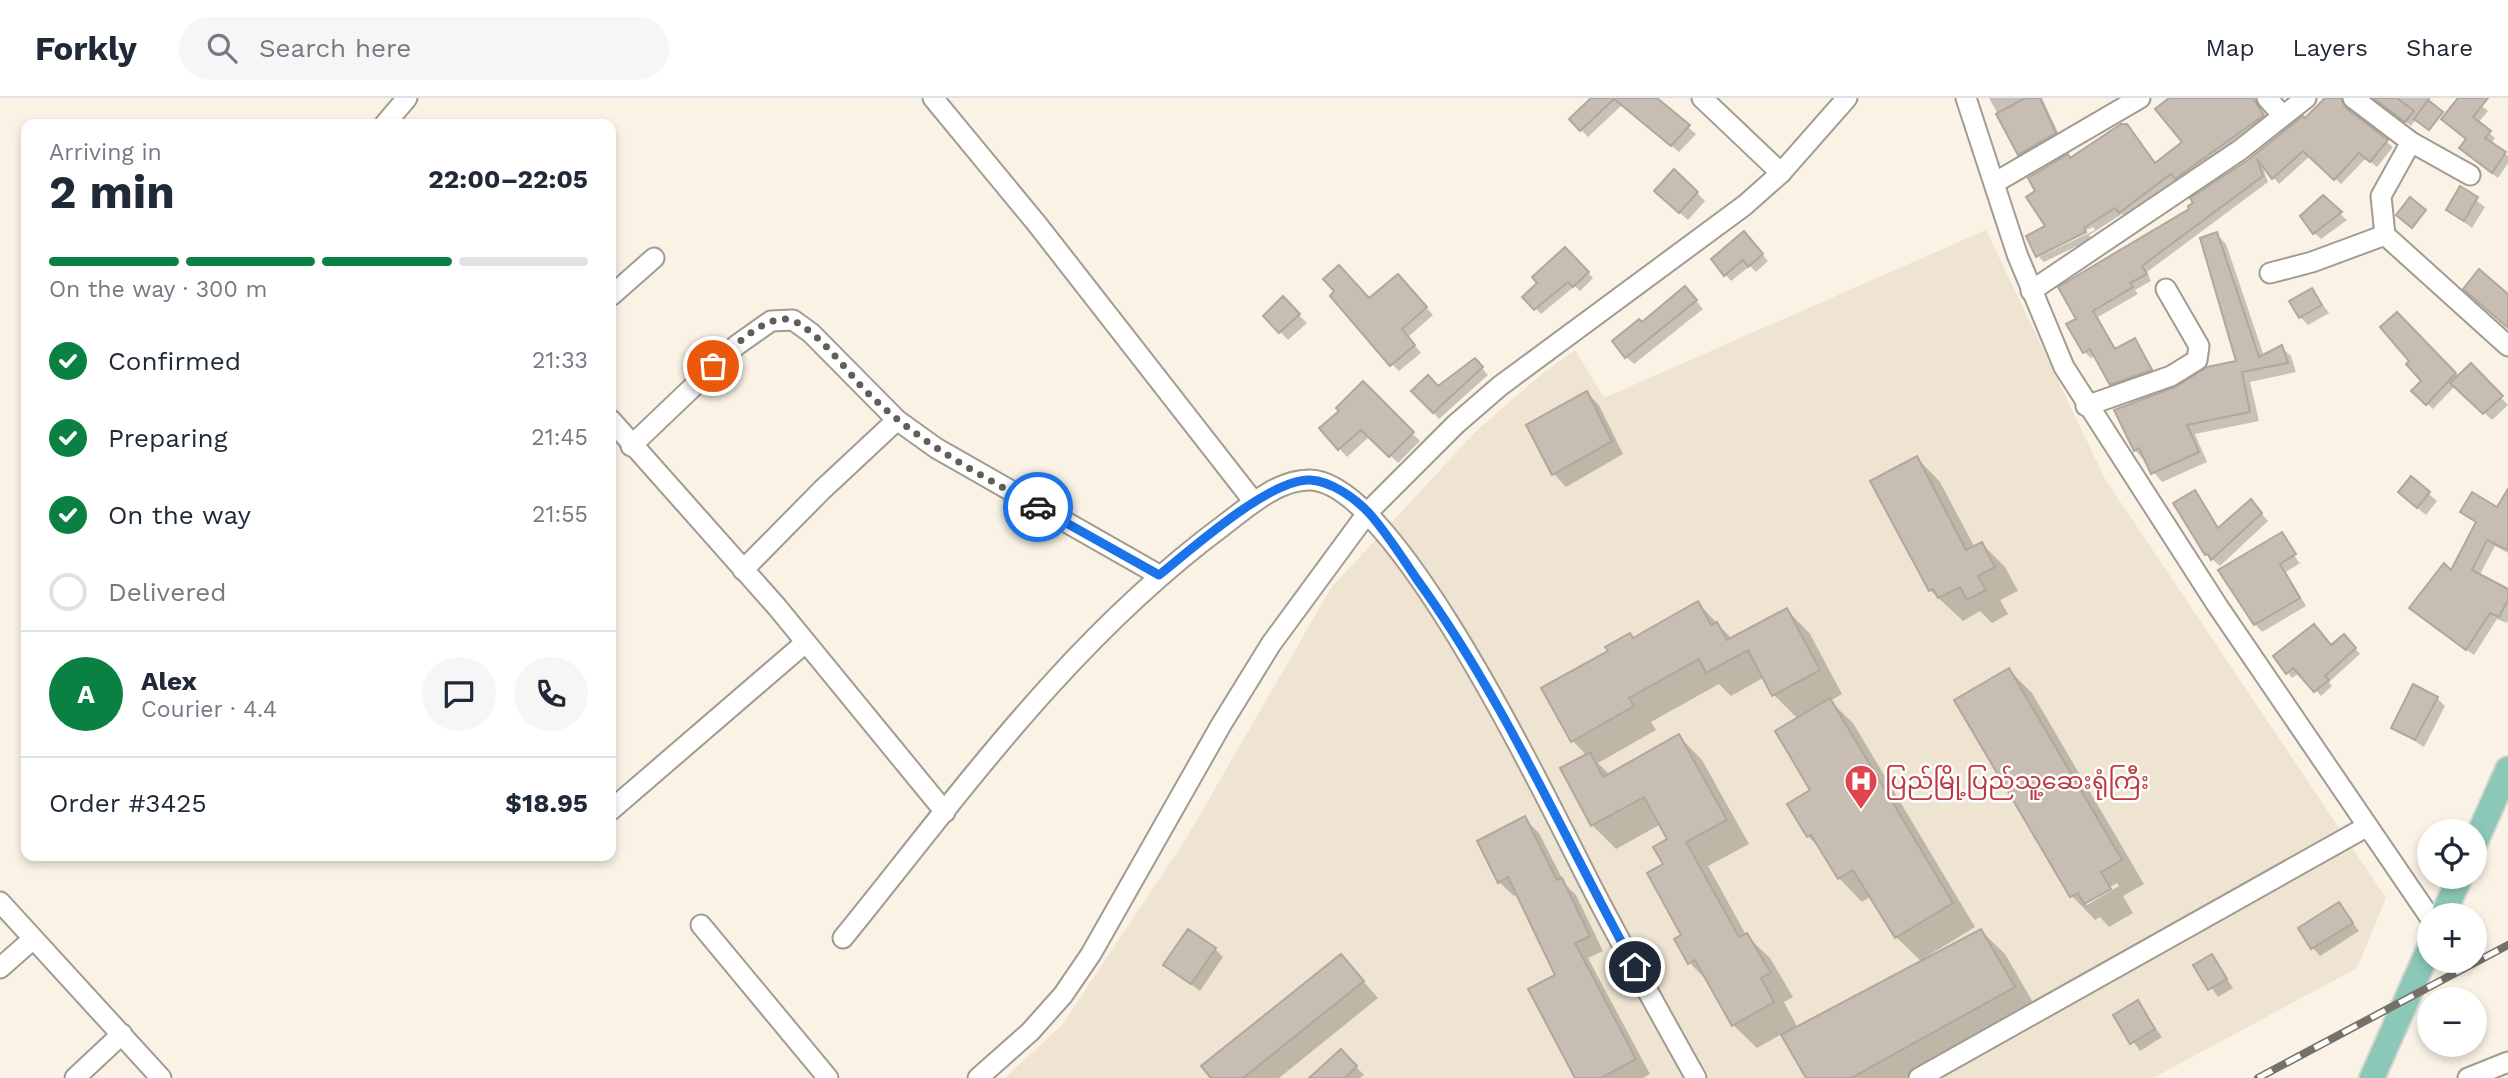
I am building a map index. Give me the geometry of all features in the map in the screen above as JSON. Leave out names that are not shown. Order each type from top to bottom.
[{"type":"main road","points":[[2486,819],[2508,769]]},
{"type":"main road","points":[[2372,1078],[2418,973]]},
{"type":"street","points":[[389,119],[407,98]]},
{"type":"street","points":[[933,98],[1037,224],[1254,502]]},
{"type":"street","points":[[1702,98],[1781,173]]},
{"type":"street","points":[[978,1078],[1030,1032],[1063,995],[1091,954],[1221,725],[1271,644],[1368,512],[1456,424],[1500,386],[1691,248],[1781,173],[1847,98]]},
{"type":"street","points":[[1966,98],[2031,291],[2064,367],[2086,406],[2366,827],[2420,903]]},
{"type":"street","points":[[1996,182],[2140,98]]},
{"type":"street","points":[[2267,98],[2283,116]]},
{"type":"street","points":[[2031,291],[2129,227],[2306,98]]},
{"type":"street","points":[[2353,98],[2411,142],[2470,175]]},
{"type":"street","points":[[2411,142],[2381,196],[2385,235],[2508,346]]},
{"type":"street","points":[[2270,273],[2312,262],[2385,235]]},
{"type":"street","points":[[616,292],[654,258]]},
{"type":"street","points":[[2086,406],[2171,376],[2197,360],[2199,346],[2166,289]]},
{"type":"street","points":[[631,446],[737,345],[771,321],[793,320],[811,333],[897,421],[986,479],[1159,575]]},
{"type":"street","points":[[743,570],[822,490],[897,421]]},
{"type":"street","points":[[616,426],[743,570],[945,812]]},
{"type":"street","points":[[843,938],[988,755],[1078,652],[1159,575],[1254,502],[1277,488],[1308,480],[1323,482],[1340,490],[1368,512],[1472,659],[1696,1078]]},
{"type":"street","points":[[616,806],[805,643]]},
{"type":"street","points":[[1919,1078],[2366,827]]},
{"type":"street","points":[[0,902],[161,1078]]},
{"type":"street","points":[[701,925],[828,1078]]},
{"type":"street","points":[[0,968],[33,939]]},
{"type":"street","points":[[75,1078],[121,1034]]},
{"type":"street","points":[[2468,1078],[2508,1062]]},
{"type":"shaded area","points":[[1986,230],[2105,479],[2386,898],[2357,968],[2153,1078],[1005,1078],[1062,1025],[1187,837],[1331,588],[1477,430],[1543,373],[1575,350],[1604,398]]},
{"type":"building","points":[[1591,98],[1657,98],[1690,125],[1671,146],[1614,99],[1580,131],[1569,119]]},
{"type":"building","points":[[2025,98],[2040,98],[2056,133],[2018,155],[1996,114]]},
{"type":"building","points":[[2169,98],[2253,98],[2264,115],[2175,179],[2171,174],[2119,213],[2115,208],[2084,228],[2086,232],[2036,257],[2026,236],[2045,226],[2026,197],[2035,191],[2028,178],[2068,154],[2070,158],[2121,124],[2127,124],[2155,163],[2182,142],[2155,109]]},
{"type":"building","points":[[2325,98],[2341,98],[2346,108],[2388,140],[2370,162],[2359,153],[2334,180],[2303,151],[2272,179],[2257,159],[2263,176],[2142,266],[2147,274],[2130,283],[2133,287],[2093,311],[2115,349],[2135,338],[2152,370],[2110,385],[2090,349],[2083,353],[2066,324],[2076,319],[2058,287],[2189,209],[2188,206],[2193,203],[2190,198],[2248,160],[2303,116],[2305,118]]},
{"type":"building","points":[[2373,98],[2397,98],[2414,111],[2405,122]]},
{"type":"building","points":[[2458,98],[2488,98],[2473,117],[2491,131],[2485,138],[2506,152],[2492,173],[2459,148],[2466,139],[2441,119]]},
{"type":"building","points":[[2428,100],[2443,112],[2429,130],[2414,119]]},
{"type":"building","points":[[1674,169],[1698,192],[1679,213],[1654,191]]},
{"type":"building","points":[[2460,186],[2478,197],[2464,221],[2446,210]]},
{"type":"building","points":[[2323,195],[2342,212],[2313,234],[2300,216]]},
{"type":"building","points":[[2410,197],[2426,210],[2412,228],[2396,215]]},
{"type":"building","points":[[1744,231],[1763,254],[1748,267],[1743,260],[1724,276],[1711,259]]},
{"type":"building","points":[[2217,232],[2259,357],[2282,345],[2288,363],[2242,372],[2250,412],[2187,425],[2199,452],[2151,474],[2139,448],[2134,451],[2114,410],[2175,387],[2207,367],[2236,361],[2200,238]]},
{"type":"building","points":[[1565,247],[1589,272],[1573,287],[1568,282],[1534,310],[1522,297],[1537,283],[1532,277]]},
{"type":"building","points":[[1339,265],[1369,298],[1398,274],[1427,307],[1402,329],[1415,345],[1390,366],[1330,296],[1334,291],[1323,279]]},
{"type":"building","points":[[2479,269],[2508,294],[2508,328],[2463,289]]},
{"type":"building","points":[[1685,286],[1697,300],[1625,358],[1612,341],[1639,319],[1642,322]]},
{"type":"building","points":[[2312,288],[2322,305],[2299,318],[2289,301]]},
{"type":"building","points":[[1283,296],[1300,314],[1279,333],[1263,316]]},
{"type":"building","points":[[2397,312],[2456,373],[2426,405],[2411,391],[2421,381],[2406,364],[2409,361],[2380,327]]},
{"type":"building","points":[[1475,358],[1483,367],[1433,413],[1411,391],[1428,375],[1438,386]]},
{"type":"building","points":[[2471,363],[2503,396],[2483,414],[2450,383]]},
{"type":"building","points":[[1363,381],[1414,432],[1389,457],[1361,430],[1338,450],[1319,428],[1339,411],[1336,408]]},
{"type":"building","points":[[1587,391],[1612,441],[1552,475],[1526,425]]},
{"type":"building","points":[[1917,456],[1966,550],[1982,542],[1995,567],[1978,576],[1986,590],[1967,600],[1960,587],[1938,598],[1933,589],[1929,591],[1870,481]]},
{"type":"building","points":[[2411,476],[2430,492],[2417,508],[2398,492]]},
{"type":"building","points":[[2508,489],[2508,550],[2487,540],[2472,570],[2508,589],[2508,600],[2499,617],[2490,613],[2466,650],[2409,608],[2444,563],[2451,570],[2476,522],[2460,512],[2472,492],[2497,507]]},
{"type":"building","points":[[2195,490],[2218,528],[2251,499],[2262,513],[2211,560],[2208,554],[2205,555],[2173,503]]},
{"type":"building","points":[[2282,532],[2296,554],[2280,564],[2300,598],[2254,625],[2218,570]]},
{"type":"building","points":[[1698,601],[1711,625],[1717,622],[1727,640],[1787,608],[1820,670],[1772,696],[1748,650],[1706,673],[1699,659],[1629,698],[1634,706],[1571,742],[1541,688],[1608,651],[1605,647],[1630,633],[1633,638]]},
{"type":"building","points":[[2314,624],[2331,645],[2344,634],[2356,648],[2325,676],[2329,680],[2314,692],[2293,668],[2286,674],[2273,656]]},
{"type":"building","points":[[2009,668],[2122,860],[2101,872],[2111,889],[2084,904],[2078,893],[2070,897],[1954,700]]},
{"type":"building","points":[[2413,684],[2438,697],[2415,740],[2391,728]]},
{"type":"building","points":[[1830,698],[1953,903],[1895,938],[1853,870],[1838,879],[1811,835],[1807,837],[1787,804],[1810,790],[1775,731]]},
{"type":"building","points":[[1679,734],[1727,820],[1686,842],[1739,937],[1747,933],[1771,973],[1761,978],[1774,1002],[1732,1026],[1695,960],[1688,964],[1674,939],[1681,935],[1647,873],[1663,864],[1653,847],[1667,839],[1644,797],[1591,826],[1560,768],[1590,752],[1603,777]]},
{"type":"building","points":[[1525,816],[1557,880],[1562,878],[1590,936],[1575,943],[1636,1059],[1601,1078],[1575,1078],[1528,989],[1555,975],[1508,877],[1498,883],[1477,841]]},
{"type":"building","points":[[2339,902],[2353,923],[2311,949],[2298,928]]},
{"type":"building","points":[[1188,929],[1216,948],[1191,984],[1163,965]]},
{"type":"building","points":[[1981,929],[2015,987],[1851,1078],[1806,1078],[1781,1035]]},
{"type":"building","points":[[1341,954],[1364,981],[1243,1078],[1211,1078],[1201,1066]]},
{"type":"building","points":[[2212,954],[2227,979],[2208,990],[2193,965]]},
{"type":"building","points":[[2138,1000],[2155,1029],[2130,1044],[2113,1015]]},
{"type":"building","points":[[1341,1049],[1357,1066],[1345,1078],[1309,1078]]},
{"type":"railway","points":[[2258,1078],[2508,945]]},
{"type":"way so far","points":[[713,366],[771,321],[793,320],[811,333],[897,421],[986,479],[1038,507]]},
{"type":"place","name":"ပြည်မြို့ပြည်သူ့ဆေးရုံကြီး","points":[[1861,811]]},
{"type":"route","points":[[1038,507],[1159,575],[1254,502],[1277,488],[1308,480],[1323,482],[1340,490],[1368,512],[1458,636],[1512,729],[1598,900],[1635,967]]}]
